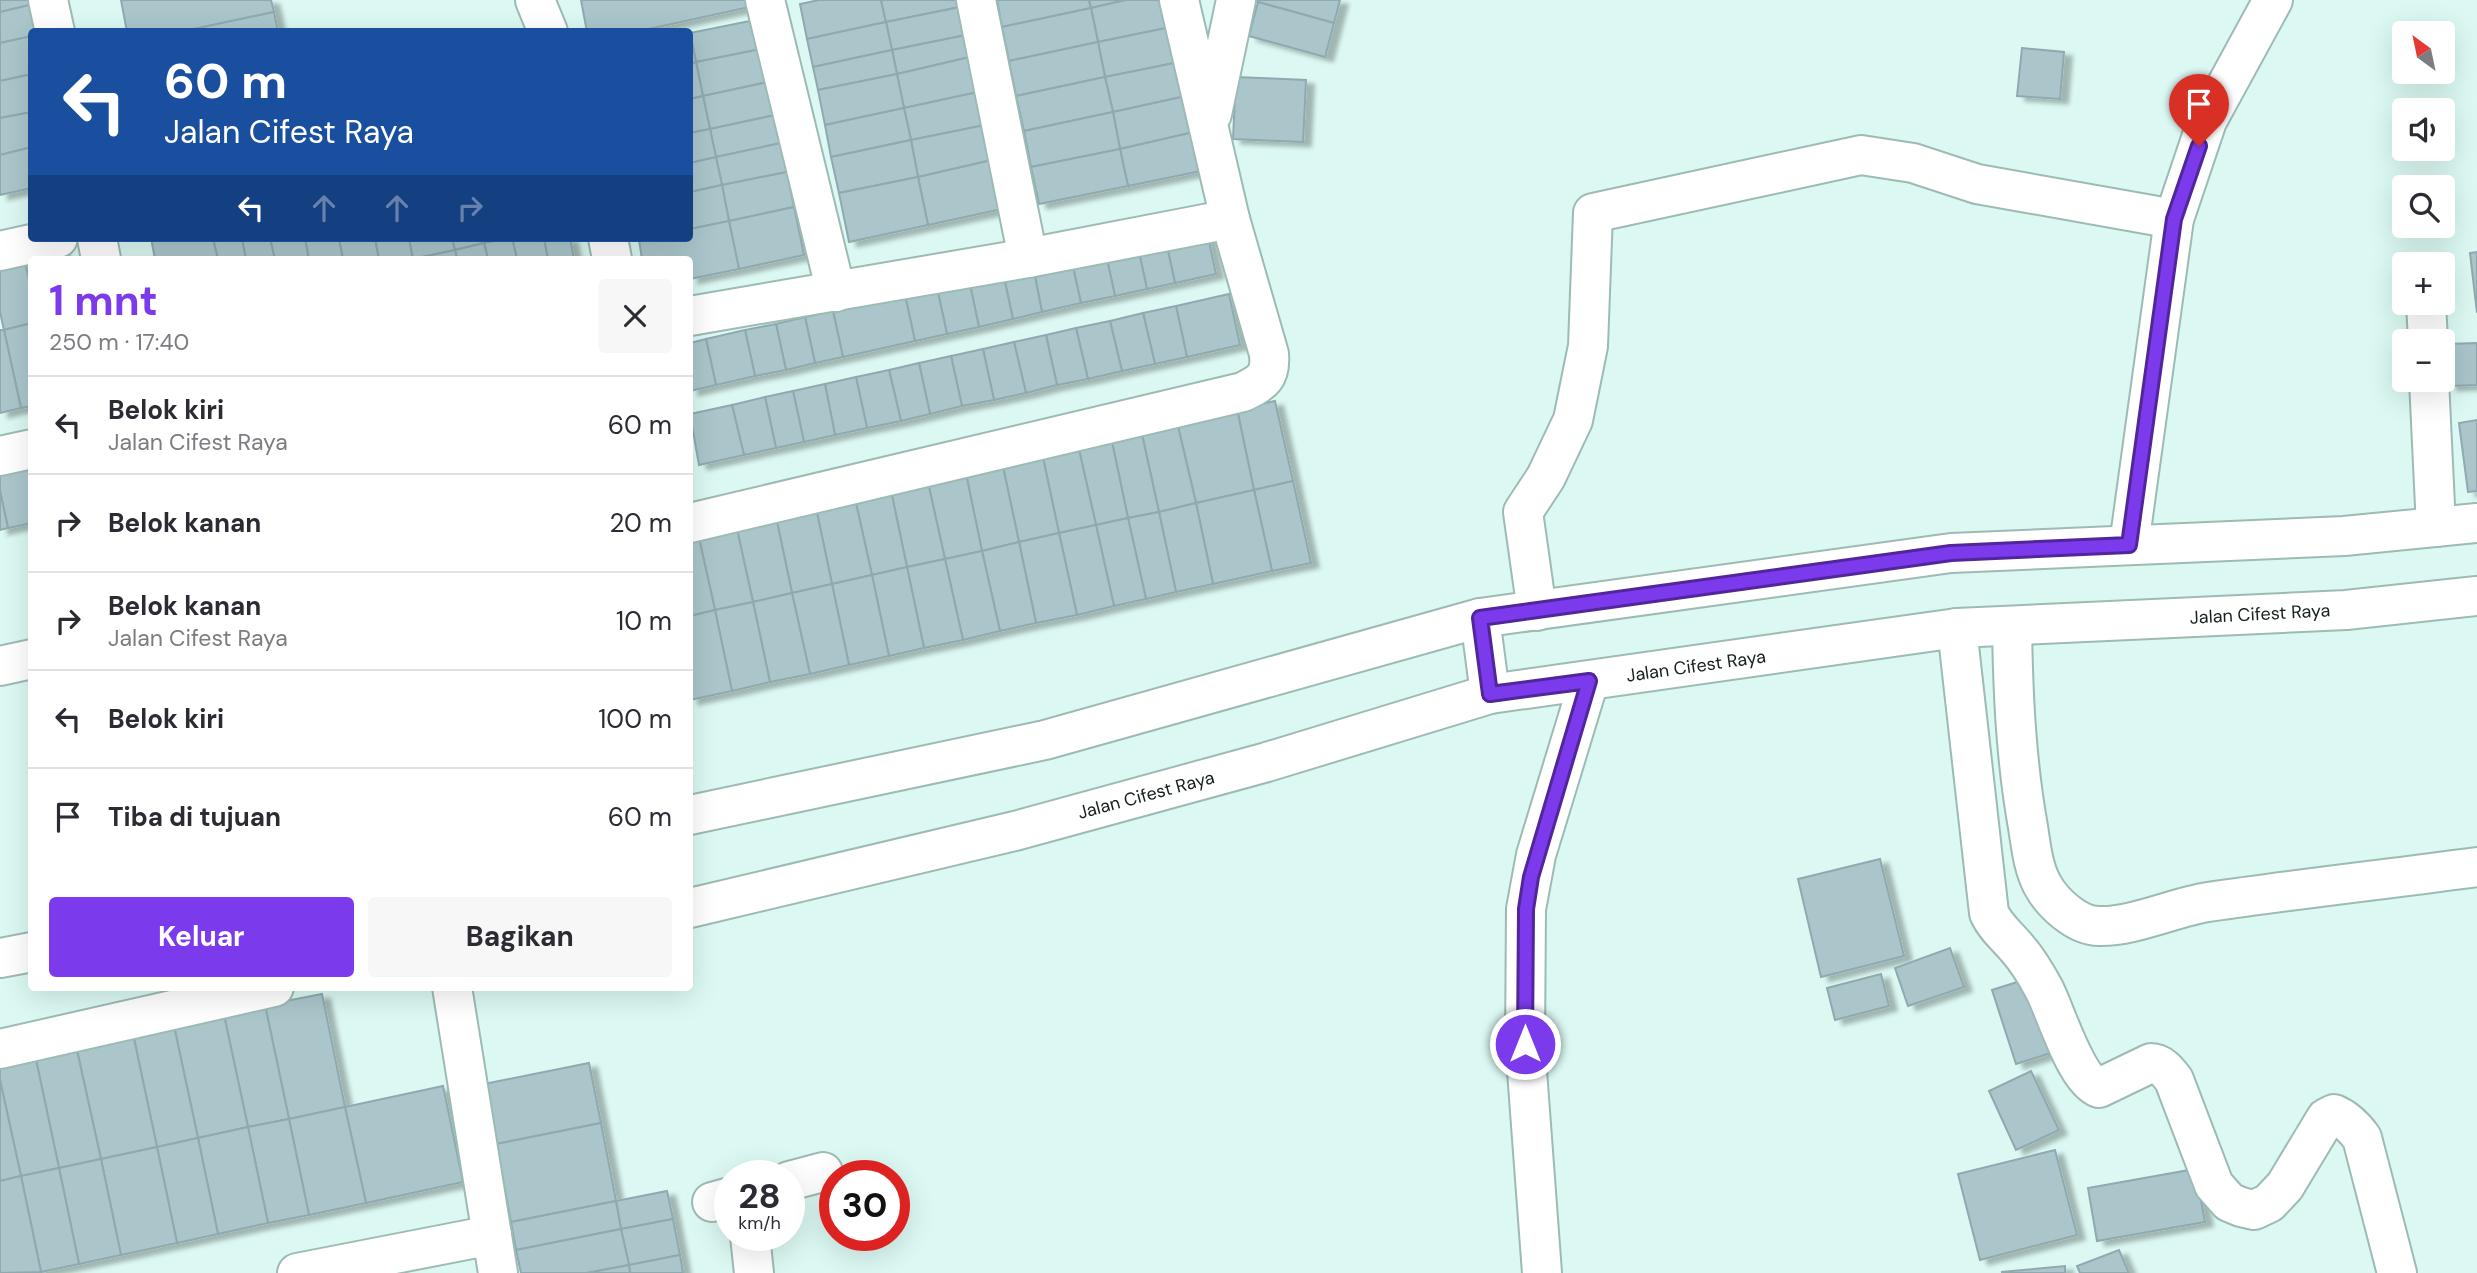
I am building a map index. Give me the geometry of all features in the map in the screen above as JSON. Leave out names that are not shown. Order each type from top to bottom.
[{"type":"street","points":[[48,0],[54,28]]},
{"type":"street","points":[[535,0],[546,28]]},
{"type":"street","points":[[765,0],[836,292]]},
{"type":"street","points":[[976,0],[1028,258]]},
{"type":"street","points":[[693,522],[1230,395],[1255,386],[1264,379],[1270,368],[1269,354],[1230,219],[1180,0]]},
{"type":"street","points":[[1210,125],[1236,0]]},
{"type":"street","points":[[2129,545],[2174,219],[2207,121],[2273,0]]},
{"type":"street","points":[[1537,611],[1523,512],[1546,477],[1573,421],[1588,346],[1593,213],[1861,155],[1913,163],[1977,184],[2174,219]]},
{"type":"street","points":[[693,316],[1028,258],[1230,219]]},
{"type":"street","points":[[0,251],[40,242]]},
{"type":"street","points":[[2430,392],[2436,527]]},
{"type":"street","points":[[0,456],[28,450]]},
{"type":"street","points":[[693,814],[1045,740],[1480,618],[1951,553],[2344,536],[2477,523]]},
{"type":"street","name":"Jalan Cifest Raya","points":[[693,907],[1015,831],[1267,762],[1490,694],[1957,628],[2346,610],[2477,596]]},
{"type":"street","points":[[1480,618],[1490,694]]},
{"type":"street","points":[[2012,626],[2014,720],[2022,796],[2036,868],[2051,897],[2080,921],[2099,926],[2138,920],[2204,902],[2477,867]]},
{"type":"street","points":[[1957,628],[1989,913],[1994,925],[2017,948],[2044,989],[2063,1035],[2082,1070],[2092,1084],[2099,1088],[2151,1063],[2156,1063],[2168,1071],[2174,1080],[2214,1185],[2229,1202],[2241,1207],[2254,1209],[2269,1203],[2285,1186],[2326,1118],[2334,1114],[2342,1117],[2362,1138],[2397,1273]]},
{"type":"street","points":[[0,666],[28,660]]},
{"type":"street","points":[[1542,1273],[1525,1044],[1526,909],[1536,855],[1589,681]]},
{"type":"street","points":[[0,958],[28,953]]},
{"type":"street","points":[[0,1049],[256,991]]},
{"type":"street","points":[[453,991],[498,1273]]},
{"type":"street","points":[[297,1273],[492,1236]]},
{"type":"street","points":[[752,1251],[754,1273]]},
{"type":"building","points":[[0,0],[33,0],[34,4],[0,12]]},
{"type":"building","points":[[121,0],[271,0],[274,12],[199,28],[126,28]]},
{"type":"building","points":[[581,0],[753,0],[754,6],[653,28],[586,28]]},
{"type":"building","points":[[819,0],[881,0],[886,22],[807,39],[800,4]]},
{"type":"building","points":[[881,0],[958,0],[960,7],[886,22]]},
{"type":"building","points":[[997,0],[1089,0],[1091,8],[1002,27]]},
{"type":"building","points":[[1089,0],[1126,0],[1091,8]]},
{"type":"building","points":[[1126,0],[1166,0],[1171,27],[1098,42],[1091,8]]},
{"type":"building","points":[[1258,0],[1340,0],[1334,23]]},
{"type":"building","points":[[1258,2],[1334,23],[1325,57],[1249,36]]},
{"type":"building","points":[[34,4],[39,28],[28,28],[28,37],[0,43],[0,12]]},
{"type":"building","points":[[960,7],[966,35],[892,50],[886,22]]},
{"type":"building","points":[[1091,8],[1098,42],[1009,61],[1002,27]]},
{"type":"building","points":[[274,12],[277,28],[199,28]]},
{"type":"building","points":[[755,20],[761,49],[696,62],[693,32]]},
{"type":"building","points":[[886,22],[892,50],[813,67],[807,39]]},
{"type":"building","points":[[1171,27],[1179,62],[1105,77],[1098,42]]},
{"type":"building","points":[[966,35],[970,57],[897,74],[892,50]]},
{"type":"building","points":[[28,37],[28,75],[0,81],[0,43]]},
{"type":"building","points":[[1098,42],[1105,77],[1016,96],[1009,61]]},
{"type":"building","points":[[2022,48],[2064,52],[2060,99],[2017,96]]},
{"type":"building","points":[[761,49],[768,82],[703,96],[696,62]]},
{"type":"building","points":[[892,50],[897,74],[818,90],[813,67]]},
{"type":"building","points":[[970,57],[978,92],[904,108],[897,74]]},
{"type":"building","points":[[696,62],[703,96],[693,98],[693,63]]},
{"type":"building","points":[[1179,62],[1186,96],[1113,112],[1105,77]]},
{"type":"building","points":[[897,74],[904,108],[825,125],[818,90]]},
{"type":"building","points":[[28,75],[28,113],[0,118],[0,81]]},
{"type":"building","points":[[1105,77],[1113,112],[1024,131],[1016,96]]},
{"type":"building","points":[[1236,77],[1306,80],[1303,142],[1233,139]]},
{"type":"building","points":[[768,82],[775,115],[710,129],[703,96]]},
{"type":"building","points":[[978,92],[985,125],[911,140],[904,108]]},
{"type":"building","points":[[703,96],[710,129],[693,132],[693,98]]},
{"type":"building","points":[[1186,96],[1194,132],[1120,149],[1113,112]]},
{"type":"building","points":[[904,108],[911,140],[831,157],[825,125]]},
{"type":"building","points":[[1113,112],[1120,149],[1031,167],[1024,131]]},
{"type":"building","points":[[28,113],[28,148],[0,155],[0,118]]},
{"type":"building","points":[[775,115],[781,143],[716,157],[710,129]]},
{"type":"building","points":[[985,125],[992,160],[918,177],[911,140]]},
{"type":"building","points":[[710,129],[716,157],[693,162],[693,132]]},
{"type":"building","points":[[1194,132],[1201,171],[1128,186],[1120,149]]},
{"type":"building","points":[[911,140],[918,177],[839,193],[831,157]]},
{"type":"building","points":[[781,143],[787,172],[722,185],[716,157]]},
{"type":"building","points":[[28,148],[28,189],[0,195],[0,155]]},
{"type":"building","points":[[1120,149],[1128,186],[1039,204],[1031,167]]},
{"type":"building","points":[[716,157],[722,185],[693,191],[693,162]]},
{"type":"building","points":[[992,160],[1002,209],[928,225],[918,177]]},
{"type":"building","points":[[787,172],[794,207],[729,221],[722,185]]},
{"type":"building","points":[[918,177],[928,225],[849,242],[839,193]]},
{"type":"building","points":[[722,185],[729,221],[693,228],[693,191]]},
{"type":"building","points":[[794,207],[804,255],[739,269],[729,221]]},
{"type":"building","points":[[729,221],[739,269],[693,278],[693,256],[642,256],[639,242],[693,242],[693,228]]},
{"type":"building","points":[[1206,228],[1216,274],[1175,283],[1165,237]]},
{"type":"building","points":[[1165,237],[1175,283],[1147,289],[1137,243]]},
{"type":"building","points":[[152,242],[214,242],[217,256],[154,256]]},
{"type":"building","points":[[214,242],[243,242],[245,256],[217,256]]},
{"type":"building","points":[[243,242],[271,242],[274,256],[245,256]]},
{"type":"building","points":[[271,242],[306,242],[308,256],[274,256]]},
{"type":"building","points":[[306,242],[340,242],[342,256],[308,256]]},
{"type":"building","points":[[340,242],[376,242],[378,256],[342,256]]},
{"type":"building","points":[[376,242],[410,242],[412,256],[378,256]]},
{"type":"building","points":[[410,242],[453,242],[455,250],[427,256],[412,256]]},
{"type":"building","points":[[453,242],[484,242],[484,243],[455,250]]},
{"type":"building","points":[[513,242],[545,242],[547,256],[516,256]]},
{"type":"building","points":[[513,242],[516,256],[487,256],[484,243]]},
{"type":"building","points":[[545,242],[571,242],[573,256],[547,256]]},
{"type":"building","points":[[484,243],[487,256],[456,256],[455,250]]},
{"type":"building","points":[[1137,243],[1147,289],[1115,296],[1105,250]]},
{"type":"building","points":[[60,247],[62,256],[28,256],[28,276],[23,255]]},
{"type":"building","points":[[455,250],[456,256],[427,256]]},
{"type":"building","points":[[1105,250],[1115,296],[1081,303],[1071,258]]},
{"type":"building","points":[[2477,252],[2477,313],[2470,253]]},
{"type":"building","points":[[23,255],[28,276],[28,324],[4,330],[0,312],[0,260]]},
{"type":"building","points":[[1071,258],[1081,303],[1042,312],[1033,266]]},
{"type":"building","points":[[1033,266],[1042,312],[1013,319],[1003,273]]},
{"type":"building","points":[[1003,273],[1013,319],[979,327],[969,280]]},
{"type":"building","points":[[969,280],[979,327],[947,334],[937,288]]},
{"type":"building","points":[[937,288],[947,334],[915,341],[905,295]]},
{"type":"building","points":[[1229,294],[1240,345],[1187,357],[1176,306]]},
{"type":"building","points":[[905,295],[915,341],[843,357],[833,311]]},
{"type":"building","points":[[1176,306],[1187,357],[1155,364],[1143,313]]},
{"type":"building","points":[[833,311],[843,357],[815,363],[805,317]]},
{"type":"building","points":[[1143,313],[1155,364],[1122,371],[1110,321]]},
{"type":"building","points":[[805,317],[815,363],[786,370],[776,324]]},
{"type":"building","points":[[1110,321],[1122,371],[1088,379],[1076,328]]},
{"type":"building","points":[[28,324],[28,407],[21,408],[4,330]]},
{"type":"building","points":[[776,324],[786,370],[755,376],[745,330]]},
{"type":"building","points":[[1076,328],[1088,379],[1057,385],[1046,335]]},
{"type":"building","points":[[0,330],[4,330],[21,408],[0,413]]},
{"type":"building","points":[[745,330],[755,376],[716,385],[706,339]]},
{"type":"building","points":[[1046,335],[1057,385],[1026,393],[1014,342]]},
{"type":"building","points":[[706,339],[716,385],[693,390],[693,342]]},
{"type":"building","points":[[1014,342],[1026,393],[994,400],[983,349]]},
{"type":"building","points":[[2477,343],[2477,385],[2455,386],[2455,344]]},
{"type":"building","points":[[983,349],[994,400],[962,406],[951,356]]},
{"type":"building","points":[[951,356],[962,406],[930,414],[919,363]]},
{"type":"building","points":[[919,363],[930,414],[901,421],[889,370]]},
{"type":"building","points":[[889,370],[901,421],[867,428],[856,377]]},
{"type":"building","points":[[856,377],[867,428],[835,435],[825,384]]},
{"type":"building","points":[[825,384],[835,435],[804,442],[793,391]]},
{"type":"building","points":[[793,391],[804,442],[776,448],[765,397]]},
{"type":"building","points":[[765,397],[776,448],[744,455],[732,405]]},
{"type":"building","points":[[1275,401],[1293,481],[1254,490],[1237,409]]},
{"type":"building","points":[[732,405],[744,455],[699,465],[693,413]]},
{"type":"building","points":[[1237,409],[1254,490],[1196,503],[1177,422]]},
{"type":"building","points":[[2477,420],[2477,491],[2468,492],[2459,423]]},
{"type":"building","points":[[1177,422],[1196,503],[1159,512],[1141,430]]},
{"type":"building","points":[[1141,430],[1159,512],[1128,518],[1111,437]]},
{"type":"building","points":[[1111,437],[1128,518],[1096,525],[1078,445]]},
{"type":"building","points":[[1078,445],[1096,525],[1059,533],[1042,453]]},
{"type":"building","points":[[1042,453],[1059,533],[1019,542],[1002,462]]},
{"type":"building","points":[[28,459],[28,524],[8,528],[0,491],[0,465]]},
{"type":"building","points":[[1002,462],[1019,542],[982,551],[965,469]]},
{"type":"building","points":[[965,469],[982,551],[945,559],[927,478]]},
{"type":"building","points":[[927,478],[945,559],[907,567],[890,486]]},
{"type":"building","points":[[1293,481],[1311,563],[1272,571],[1254,490]]},
{"type":"building","points":[[890,486],[907,567],[872,575],[854,494]]},
{"type":"building","points":[[1254,490],[1272,571],[1213,584],[1196,503]]},
{"type":"building","points":[[0,491],[8,528],[0,530]]},
{"type":"building","points":[[854,494],[872,575],[832,584],[815,503]]},
{"type":"building","points":[[815,503],[832,584],[792,593],[775,512]]},
{"type":"building","points":[[1196,503],[1213,584],[1176,592],[1159,512]]},
{"type":"building","points":[[775,512],[792,593],[753,602],[735,520]]},
{"type":"building","points":[[1159,512],[1176,592],[1146,599],[1128,518]]},
{"type":"building","points":[[1128,518],[1146,599],[1114,606],[1096,525]]},
{"type":"building","points":[[735,520],[753,602],[715,610],[697,529]]},
{"type":"building","points":[[1096,525],[1114,606],[1077,615],[1059,533]]},
{"type":"building","points":[[697,529],[715,610],[693,615],[693,530]]},
{"type":"building","points":[[1059,533],[1077,615],[1036,623],[1019,542]]},
{"type":"building","points":[[1019,542],[1036,623],[1000,631],[982,551]]},
{"type":"building","points":[[982,551],[1000,631],[963,640],[945,559]]},
{"type":"building","points":[[945,559],[963,640],[924,648],[907,567]]},
{"type":"building","points":[[907,567],[924,648],[889,656],[872,575]]},
{"type":"building","points":[[872,575],[889,656],[849,665],[832,584]]},
{"type":"building","points":[[832,584],[849,665],[810,674],[792,593]]},
{"type":"building","points":[[792,593],[810,674],[770,682],[753,602]]},
{"type":"building","points":[[753,602],[770,682],[732,691],[715,610]]},
{"type":"building","points":[[715,610],[732,691],[693,699],[693,615]]},
{"type":"building","points":[[1880,859],[1904,956],[1821,977],[1798,879]]},
{"type":"building","points":[[1950,948],[1964,987],[1908,1006],[1895,968]]},
{"type":"building","points":[[1881,974],[1889,1006],[1835,1020],[1827,988]]},
{"type":"building","points":[[2030,978],[2054,1052],[2016,1064],[1992,990]]},
{"type":"building","points":[[322,994],[345,1107],[289,1119],[265,1005]]},
{"type":"building","points":[[265,1005],[289,1119],[248,1127],[224,1015]]},
{"type":"building","points":[[224,1015],[248,1127],[198,1138],[174,1026]]},
{"type":"building","points":[[174,1026],[198,1138],[157,1147],[133,1034]]},
{"type":"building","points":[[133,1034],[157,1147],[101,1159],[76,1046]]},
{"type":"building","points":[[76,1046],[101,1159],[59,1168],[35,1055]]},
{"type":"building","points":[[35,1055],[59,1168],[21,1176],[0,1080],[0,1063]]},
{"type":"building","points":[[589,1063],[601,1123],[496,1144],[484,1084]]},
{"type":"building","points":[[2031,1071],[2059,1130],[2016,1150],[1989,1091]]},
{"type":"building","points":[[0,1080],[21,1176],[0,1181]]},
{"type":"building","points":[[443,1086],[463,1182],[366,1203],[345,1107]]},
{"type":"building","points":[[345,1107],[366,1203],[309,1215],[289,1119]]},
{"type":"building","points":[[289,1119],[309,1215],[268,1223],[248,1127]]},
{"type":"building","points":[[601,1123],[616,1201],[511,1222],[496,1144]]},
{"type":"building","points":[[248,1127],[268,1223],[218,1234],[198,1138]]},
{"type":"building","points":[[198,1138],[218,1234],[177,1243],[157,1147]]},
{"type":"building","points":[[157,1147],[177,1243],[121,1255],[101,1159]]},
{"type":"building","points":[[2055,1150],[2077,1235],[1980,1260],[1958,1174]]},
{"type":"building","points":[[101,1159],[121,1255],[79,1264],[59,1168]]},
{"type":"building","points":[[59,1168],[79,1264],[41,1272],[21,1176]]},
{"type":"building","points":[[2195,1169],[2205,1222],[2097,1241],[2088,1188]]},
{"type":"building","points":[[21,1176],[41,1272],[0,1273],[0,1181]]},
{"type":"building","points":[[667,1191],[673,1219],[621,1229],[616,1201]]},
{"type":"building","points":[[616,1201],[621,1229],[516,1250],[511,1222]]},
{"type":"building","points":[[673,1219],[680,1255],[629,1265],[621,1229]]},
{"type":"building","points":[[621,1229],[629,1265],[587,1273],[521,1273],[516,1250]]},
{"type":"building","points":[[2119,1250],[2129,1273],[2080,1273],[2077,1266]]},
{"type":"building","points":[[680,1255],[683,1273],[630,1273],[629,1265]]},
{"type":"building","points":[[629,1265],[630,1273],[587,1273]]},
{"type":"building","points":[[2065,1266],[2065,1273],[2002,1273],[2002,1272]]},
{"type":"route","points":[[1525,1044],[1526,909],[1531,877],[1589,681],[1490,694],[1480,618],[1951,553],[2129,545],[2174,219],[2199,146]]}]
